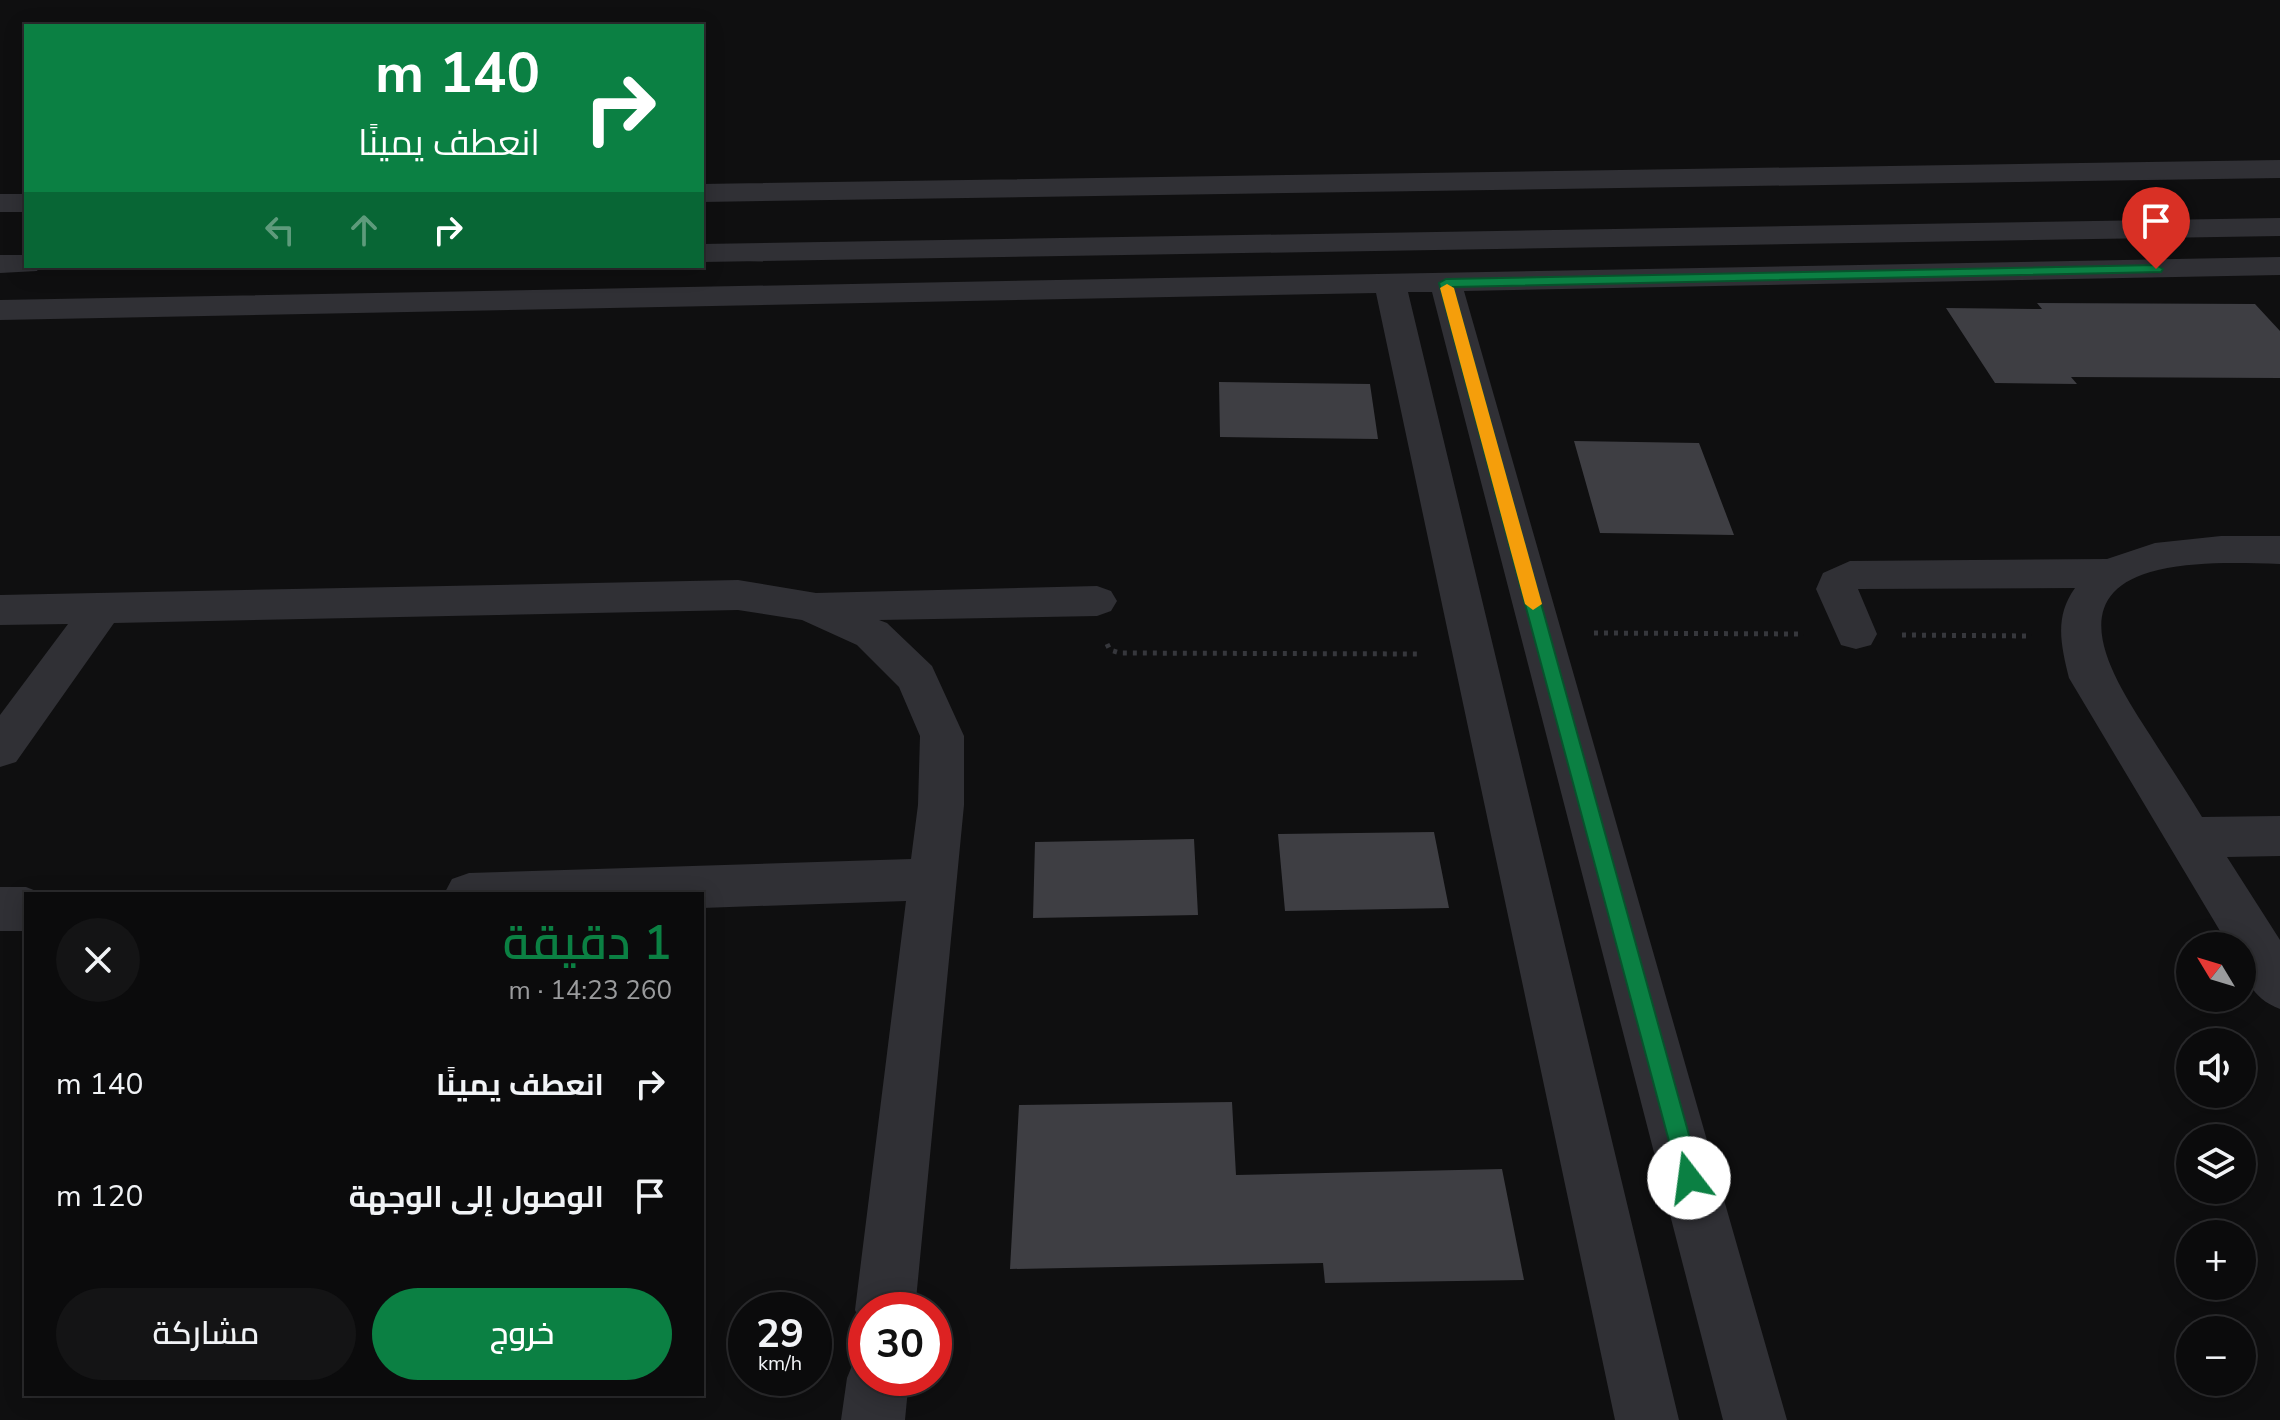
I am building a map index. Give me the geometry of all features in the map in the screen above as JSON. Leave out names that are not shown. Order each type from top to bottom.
[{"type":"street","points":[[704,193],[2280,169]]},
{"type":"street","points":[[0,203],[24,203]]},
{"type":"street","points":[[704,253],[2280,227]]},
{"type":"street","points":[[0,264],[24,264]]},
{"type":"street","points":[[0,310],[2280,266]]},
{"type":"street","points":[[1446,283],[1755,1420]]},
{"type":"street","points":[[1390,284],[1647,1420]]},
{"type":"street","points":[[2280,550],[2192,550],[2146,557],[2111,573],[2087,600],[2080,636],[2091,678],[2280,985]]},
{"type":"street","points":[[1856,634],[1836,589],[1837,583],[1850,575],[2111,573]]},
{"type":"street","points":[[0,610],[738,595],[810,606],[1097,601]]},
{"type":"street","points":[[810,606],[872,634],[917,678],[942,736],[941,805],[887,1292]]},
{"type":"street","points":[[0,749],[102,608]]},
{"type":"street","points":[[2189,837],[2280,836]]},
{"type":"street","points":[[531,892],[933,879]]},
{"type":"street","points":[[0,909],[24,909]]},
{"type":"street","points":[[873,1420],[876,1396]]},
{"type":"path","points":[[1097,601],[1105,606],[1106,643],[1110,650],[1120,653],[1474,654]]},
{"type":"building","points":[[2037,303],[2255,304],[2280,331],[2280,378],[2071,377],[2077,384],[1995,383],[1946,308],[2042,309]]},
{"type":"building","points":[[1219,382],[1370,384],[1378,439],[1220,437]]},
{"type":"building","points":[[1574,441],[1699,443],[1734,535],[1600,533]]},
{"type":"building","points":[[1434,832],[1449,908],[1285,911],[1278,834]]},
{"type":"building","points":[[1194,839],[1198,915],[1033,918],[1035,842]]},
{"type":"building","points":[[1232,1102],[1236,1175],[1502,1169],[1524,1280],[1325,1283],[1323,1263],[1010,1269],[1019,1105]]},
{"type":"slow traffic","points":[[1447,288],[1533,604]]},
{"type":"route","points":[[1689,1178],[1446,283],[2156,269]]}]
